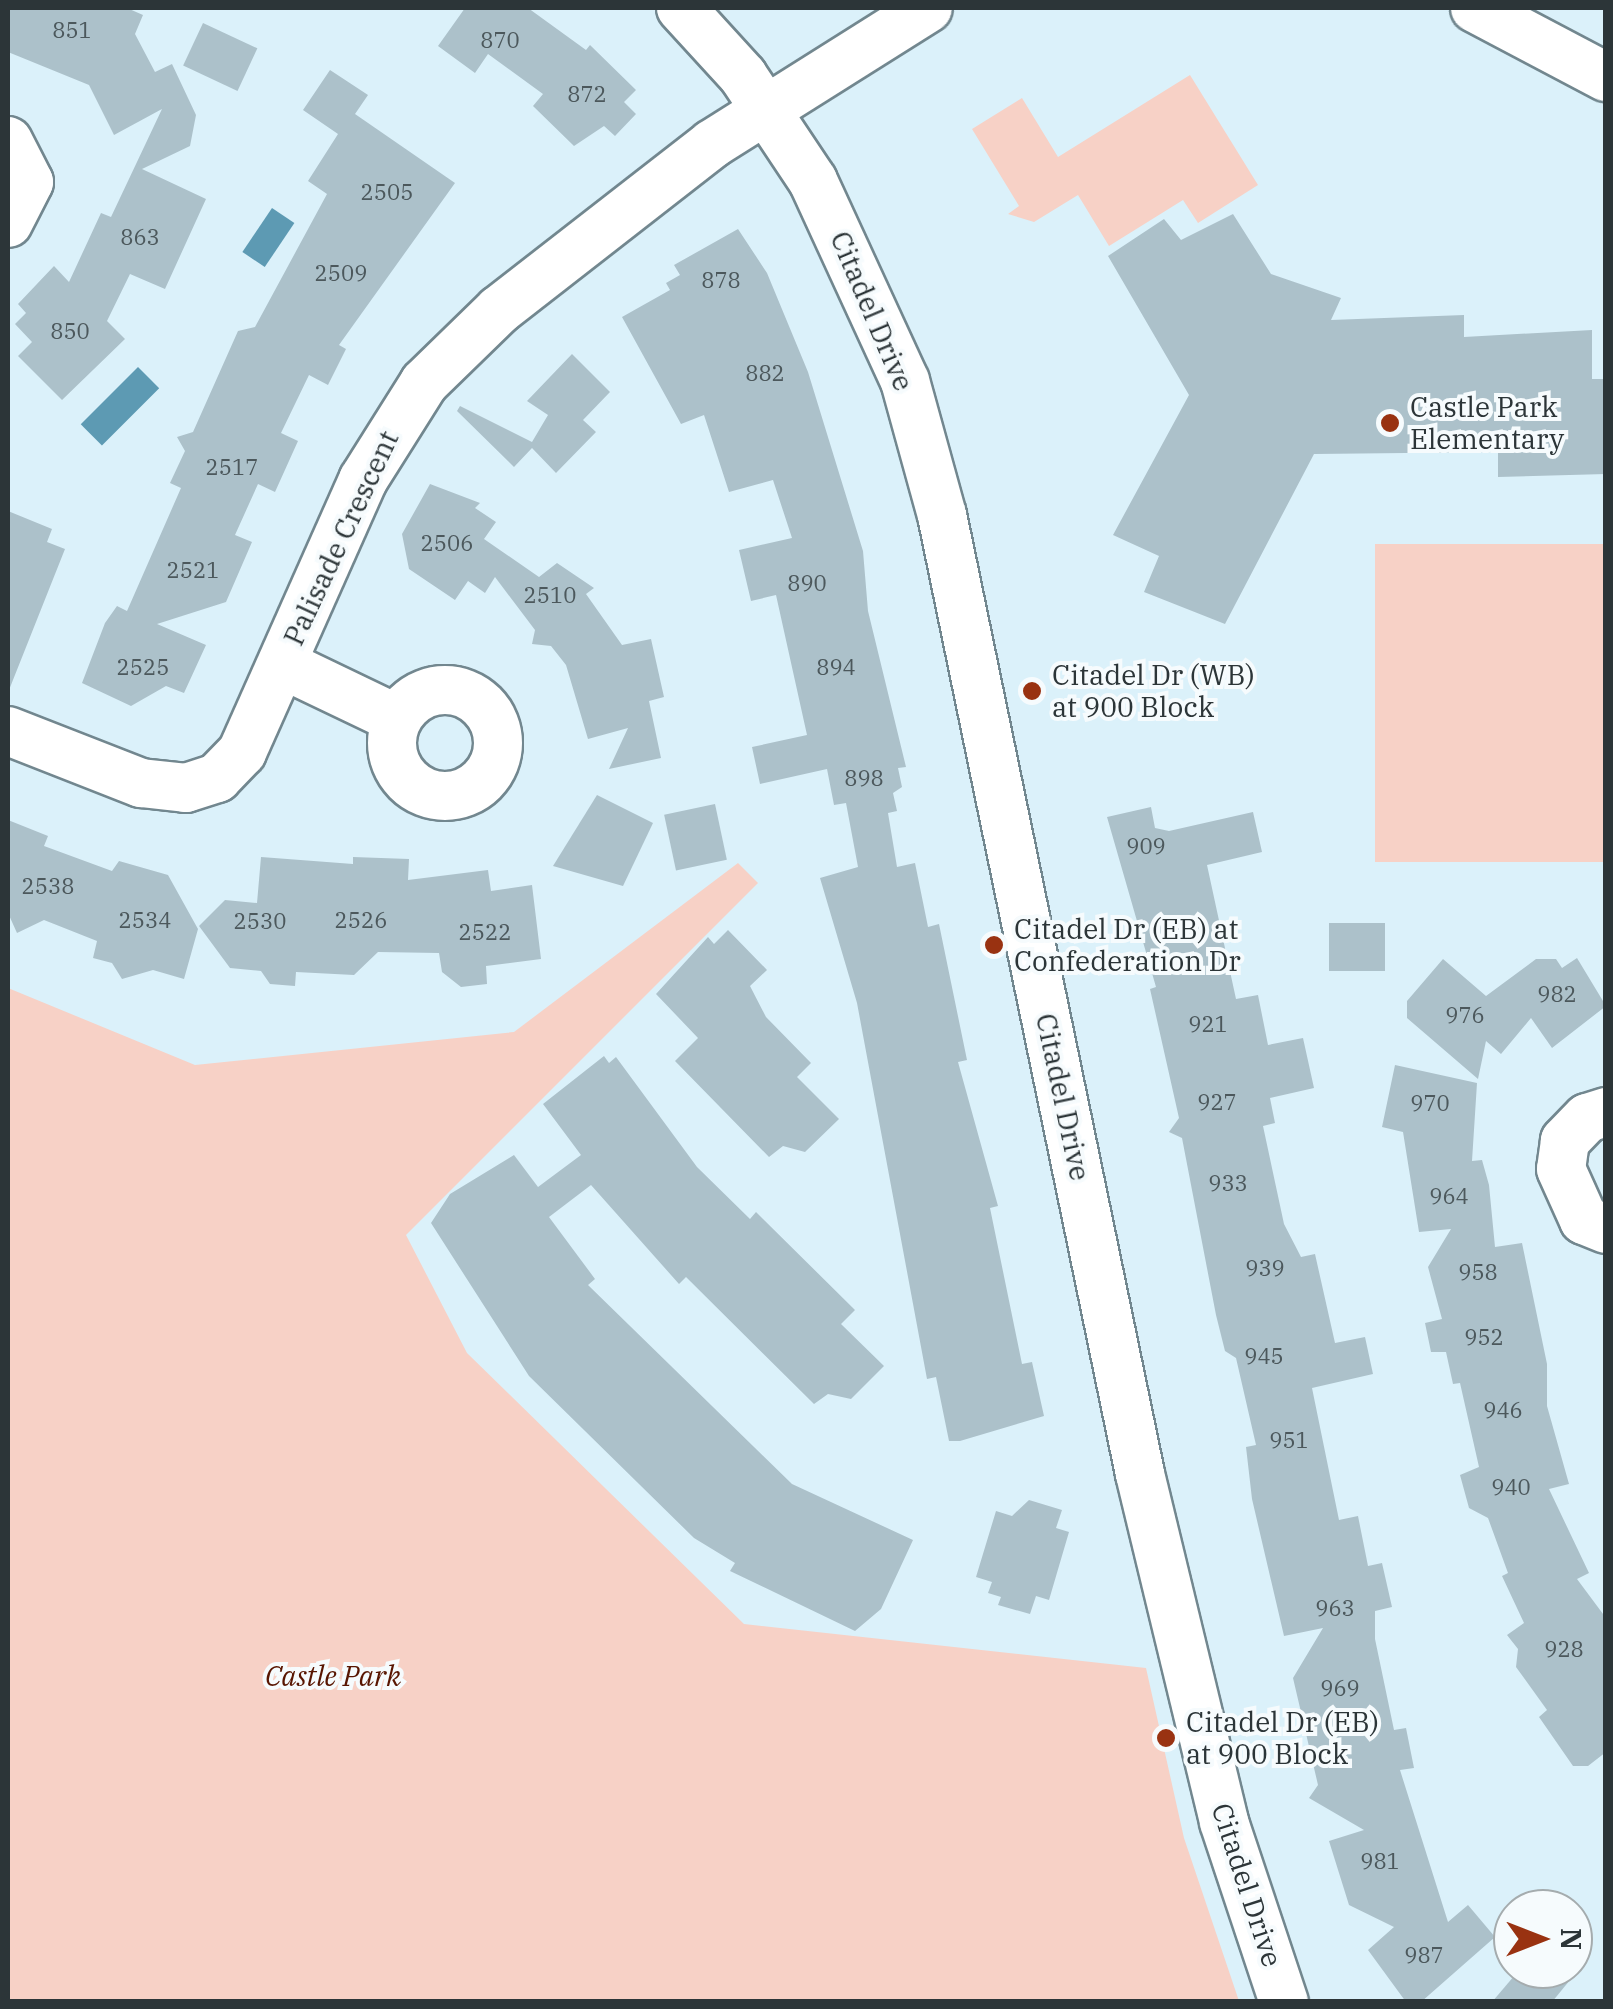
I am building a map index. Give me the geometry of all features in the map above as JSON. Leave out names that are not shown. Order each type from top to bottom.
[{"type":"street","name":"Citadel Drive","points":[[681,8],[765,110],[870,289],[937,496],[1140,1474],[1224,1822],[1284,2002]]},
{"type":"street","name":"Palisade Crescent","points":[[8,731],[141,782],[202,784],[242,752],[363,480],[424,383],[560,261],[765,110],[928,8]]},
{"type":"street","points":[[1475,8],[1606,78]]},
{"type":"street","points":[[8,140],[29,182],[8,223]]},
{"type":"street","points":[[282,664],[397,718]]},
{"type":"street","points":[[1606,1112],[1586,1118],[1565,1141],[1560,1169],[1584,1220],[1606,1229]]},
{"type":"green space","points":[[1190,75],[1258,185],[1198,223],[1183,200],[1109,246],[1078,195],[1034,222],[1008,214],[1019,206],[972,129],[1022,98],[1058,157]]},
{"type":"green space","points":[[1375,544],[1605,544],[1605,862],[1375,862]]},
{"type":"green space","name":"Castle Park","points":[[738,863],[758,883],[406,1235],[467,1353],[744,1624],[1146,1668],[1184,1838],[1239,2001],[8,2001],[8,988],[195,1065],[514,1032]]},
{"type":"water","points":[[272,208],[294,223],[265,267],[242,252]]},
{"type":"water","points":[[138,367],[159,388],[102,445],[81,424]]},
{"type":"building","points":[[8,8],[127,8],[143,15],[135,34],[155,72],[172,64],[196,115],[190,146],[142,169],[206,199],[165,289],[130,274],[107,321],[125,339],[62,400],[18,356],[32,342],[15,324],[26,313],[18,304],[54,266],[69,282],[101,213],[111,217],[162,109],[114,135],[89,85],[8,52]]},
{"type":"building","points":[[465,8],[528,8],[586,50],[590,45],[636,90],[624,102],[636,114],[615,136],[604,126],[574,146],[533,106],[543,94],[488,54],[475,73],[438,46]]},
{"type":"building","points":[[203,23],[257,48],[238,91],[183,66]]},
{"type":"building","points":[[330,70],[368,95],[355,114],[455,183],[339,345],[346,349],[328,385],[309,375],[281,433],[298,441],[275,492],[258,484],[235,535],[252,542],[226,602],[157,624],[206,645],[184,693],[166,686],[131,706],[82,683],[105,623],[117,606],[127,611],[181,488],[170,483],[185,451],[177,437],[193,432],[238,331],[255,327],[327,194],[308,181],[338,134],[303,110]]},
{"type":"building","name":"Castle Park Elementary","points":[[1233,214],[1271,274],[1341,298],[1331,320],[1464,315],[1464,337],[1592,330],[1592,379],[1606,379],[1606,474],[1498,477],[1498,452],[1314,454],[1225,624],[1144,592],[1159,556],[1113,535],[1189,395],[1108,256],[1164,219],[1181,240]]},
{"type":"building","points":[[738,229],[767,273],[808,372],[863,551],[868,611],[906,767],[898,768],[902,787],[893,793],[897,811],[888,813],[897,867],[915,863],[928,927],[939,924],[967,1060],[958,1062],[998,1206],[990,1208],[1022,1364],[1032,1362],[1044,1416],[960,1441],[949,1441],[936,1377],[927,1379],[857,1003],[820,878],[858,867],[846,803],[834,805],[827,769],[760,784],[752,747],[807,735],[776,595],[751,601],[739,550],[792,538],[773,480],[729,492],[704,415],[681,424],[622,317],[670,290],[666,283],[680,275],[674,265]]},
{"type":"building","points":[[572,354],[610,392],[583,420],[596,432],[556,473],[532,448],[514,467],[457,411],[460,406],[532,442],[548,415],[527,401]]},
{"type":"building","points":[[430,484],[480,503],[475,508],[496,522],[484,539],[539,577],[557,563],[594,588],[586,594],[622,645],[651,639],[664,697],[649,701],[661,758],[609,769],[628,728],[588,739],[566,665],[551,646],[532,644],[535,630],[495,577],[485,593],[468,581],[455,600],[409,569],[402,534]]},
{"type":"building","points":[[8,511],[52,529],[47,542],[65,549],[9,690]]},
{"type":"building","points":[[597,795],[653,823],[623,886],[553,866]]},
{"type":"building","points":[[715,804],[727,860],[676,871],[664,815]]},
{"type":"building","points":[[1151,807],[1155,828],[1169,831],[1253,812],[1262,852],[1207,865],[1236,999],[1258,995],[1268,1045],[1303,1038],[1314,1088],[1270,1098],[1275,1123],[1263,1126],[1284,1224],[1301,1257],[1315,1254],[1335,1343],[1365,1337],[1373,1374],[1312,1388],[1339,1520],[1358,1516],[1368,1566],[1382,1563],[1392,1607],[1375,1611],[1375,1639],[1394,1730],[1406,1728],[1414,1768],[1400,1770],[1448,1922],[1468,1905],[1493,1935],[1493,1939],[1421,2002],[1406,2002],[1368,1950],[1394,1927],[1349,1905],[1329,1841],[1364,1830],[1309,1798],[1318,1785],[1293,1678],[1323,1628],[1284,1636],[1252,1499],[1246,1447],[1256,1445],[1236,1358],[1225,1351],[1216,1315],[1182,1138],[1169,1132],[1179,1118],[1150,989],[1156,987],[1107,817]]},
{"type":"building","points":[[8,820],[48,836],[44,846],[112,871],[119,861],[168,875],[198,929],[184,979],[153,970],[122,979],[112,963],[93,958],[97,941],[44,920],[17,933],[8,913]]},
{"type":"building","points":[[261,857],[353,864],[353,857],[409,859],[408,880],[488,870],[491,891],[532,885],[541,959],[486,966],[487,984],[461,987],[442,972],[439,953],[378,952],[354,975],[296,972],[295,986],[270,984],[261,971],[230,968],[199,926],[225,900],[257,903]]},
{"type":"building","points":[[1329,923],[1385,923],[1385,971],[1329,971]]},
{"type":"building","points":[[728,930],[767,970],[750,986],[766,1017],[811,1063],[797,1077],[839,1119],[805,1152],[783,1146],[769,1157],[675,1061],[698,1038],[656,994],[708,937],[714,944]]},
{"type":"building","points":[[1577,958],[1606,1006],[1552,1048],[1531,1018],[1501,1054],[1486,1041],[1478,1079],[1407,1018],[1407,1001],[1443,959],[1486,996],[1536,959],[1556,959],[1562,968]]},
{"type":"building","points":[[604,1056],[609,1063],[616,1057],[697,1167],[750,1219],[756,1212],[855,1310],[841,1324],[884,1366],[851,1399],[828,1394],[814,1404],[686,1277],[679,1284],[591,1185],[549,1217],[595,1279],[588,1285],[792,1484],[913,1540],[881,1609],[855,1631],[730,1571],[735,1563],[694,1538],[529,1376],[431,1223],[450,1194],[514,1155],[538,1187],[581,1155],[543,1104]]},
{"type":"building","points":[[1395,1065],[1477,1083],[1472,1161],[1482,1160],[1489,1185],[1495,1247],[1522,1243],[1547,1364],[1547,1406],[1569,1484],[1549,1489],[1589,1573],[1577,1579],[1606,1618],[1606,1752],[1588,1766],[1573,1766],[1539,1717],[1547,1710],[1516,1667],[1518,1649],[1507,1635],[1524,1623],[1502,1576],[1508,1573],[1488,1518],[1469,1508],[1460,1475],[1479,1467],[1460,1383],[1453,1384],[1446,1352],[1431,1352],[1425,1323],[1442,1319],[1428,1267],[1451,1229],[1419,1232],[1403,1132],[1382,1127]]},
{"type":"building","points":[[1029,1500],[1062,1510],[1056,1528],[1069,1532],[1049,1600],[1036,1596],[1030,1614],[998,1605],[1001,1597],[988,1593],[992,1582],[976,1577],[996,1511],[1012,1516]]},
{"type":"building","points":[[1503,1989],[1563,1989],[1552,2002],[1492,2002]]},
{"type":"place","name":"Castle Park Elementary","points":[[1390,423]]},
{"type":"place","name":"Citadel Dr (WB) at 900 Block","points":[[1032,691]]},
{"type":"place","name":"Citadel Dr (EB) at Confederation Dr","points":[[994,945]]},
{"type":"place","name":"Citadel Dr (EB) at 900 Block","points":[[1166,1738]]}]
